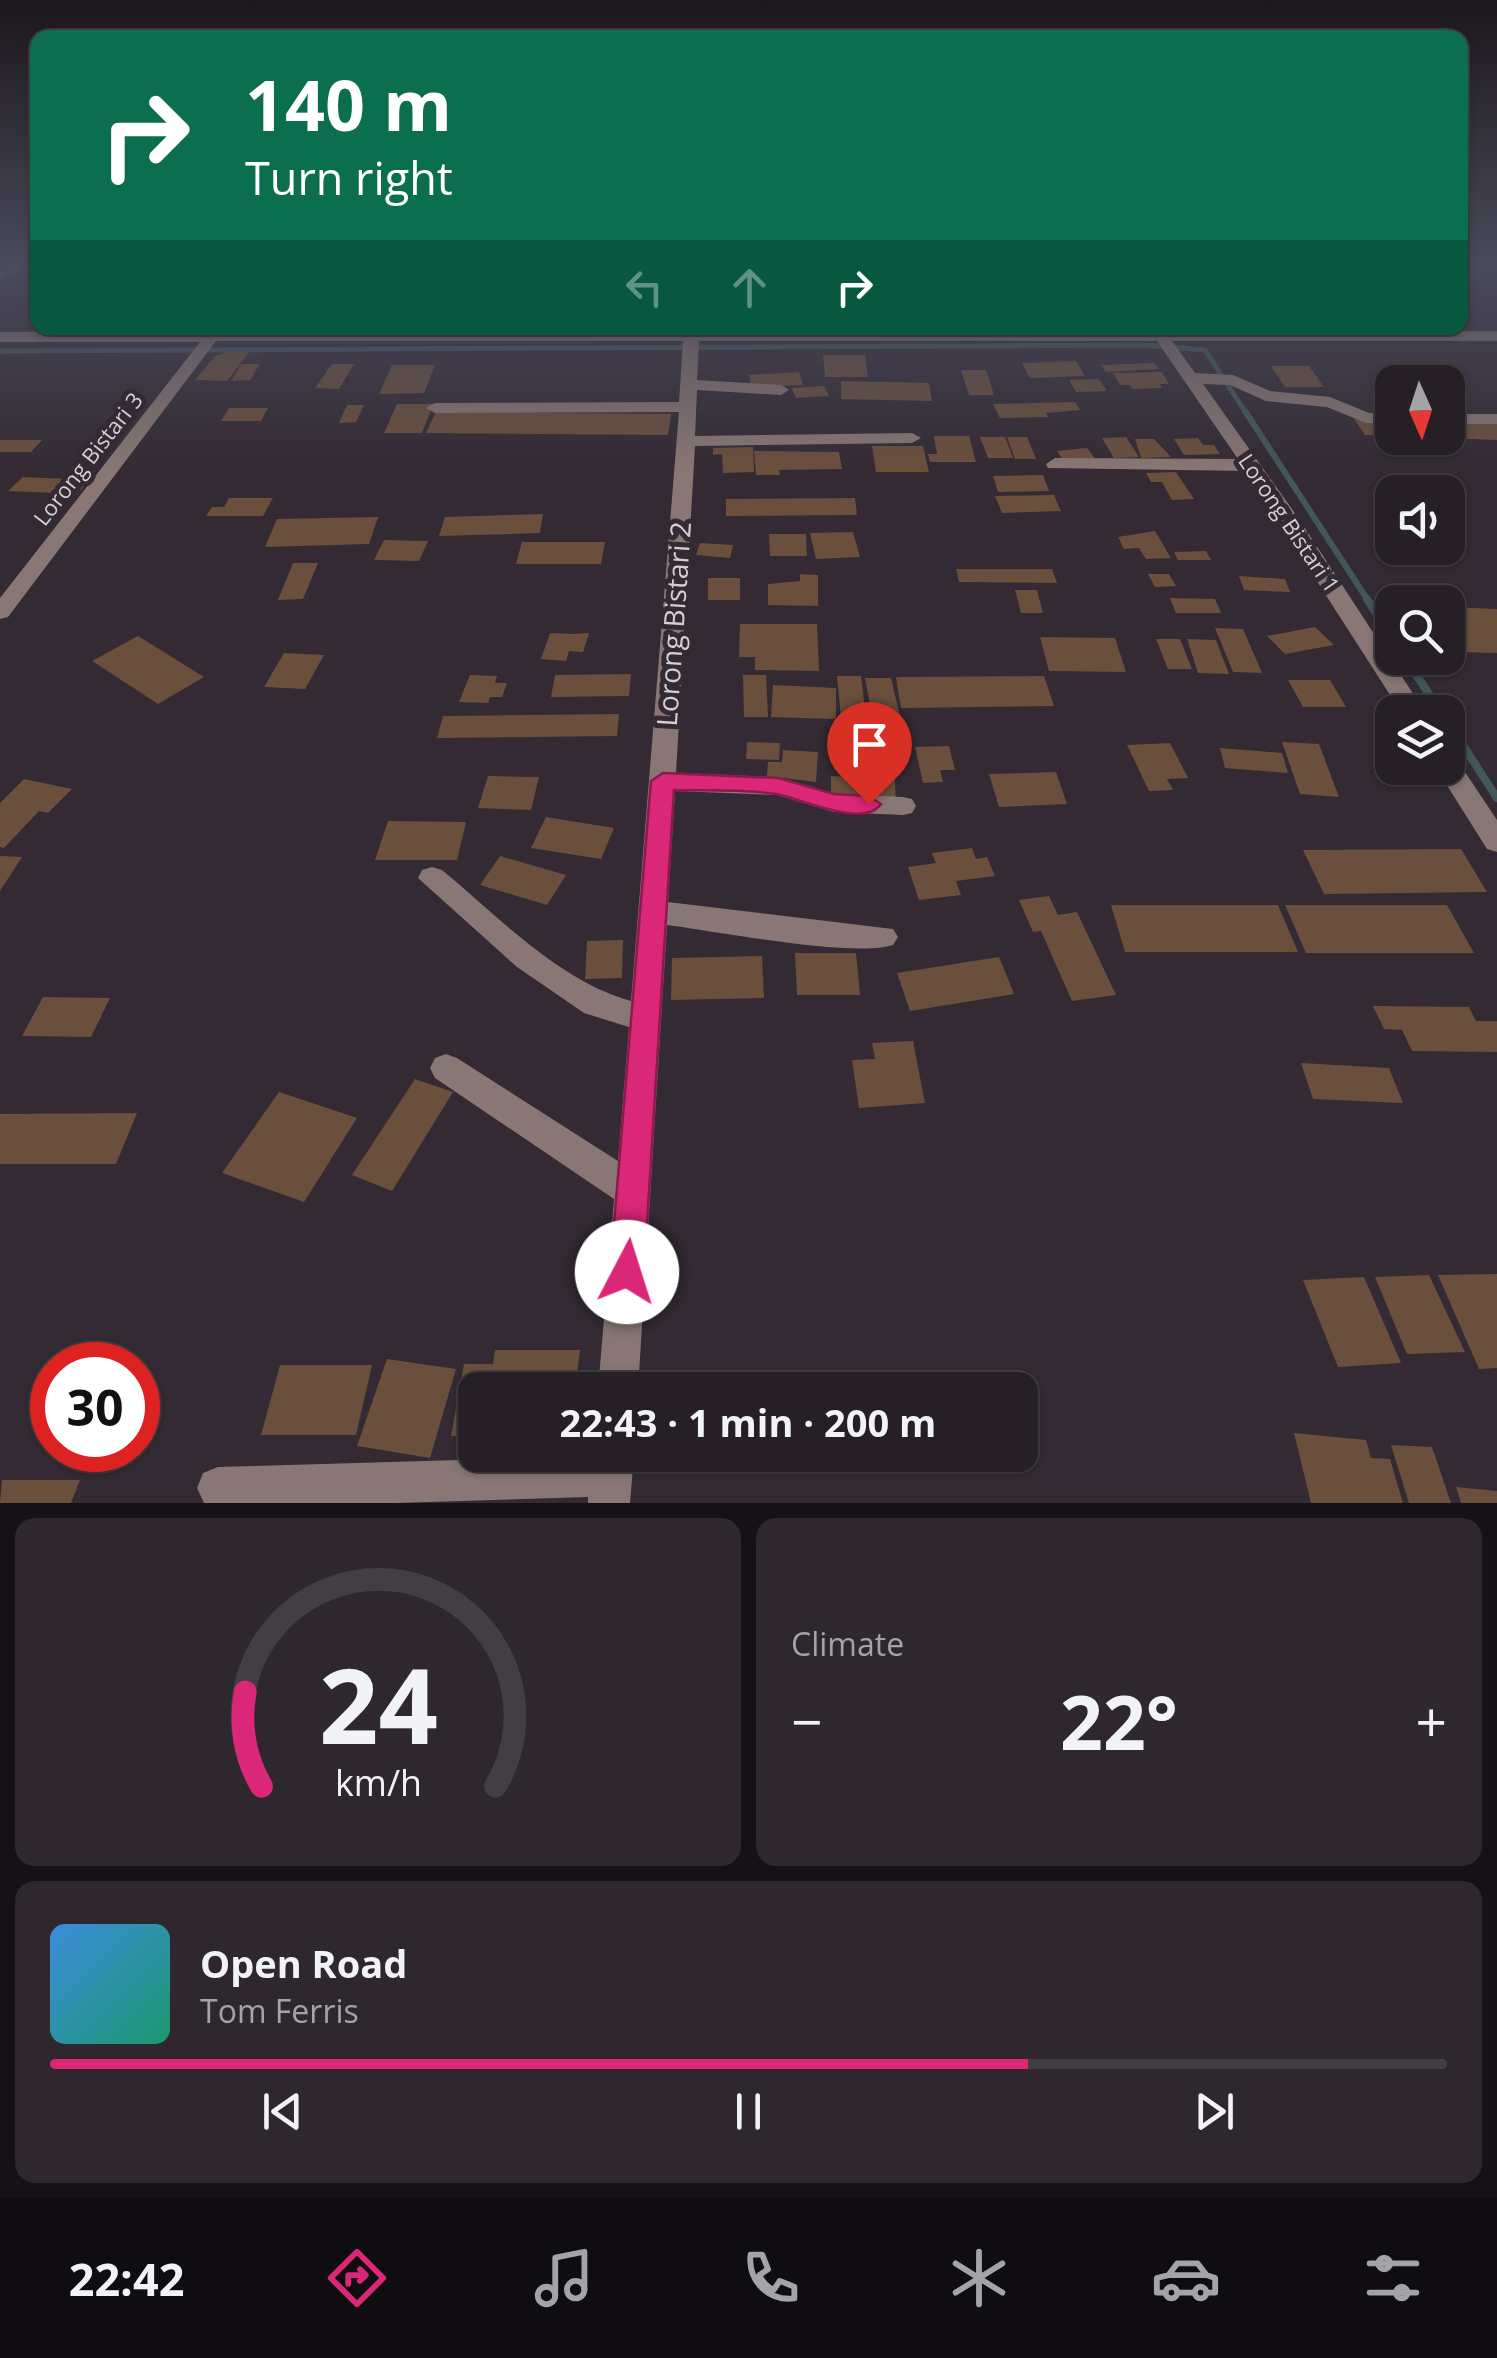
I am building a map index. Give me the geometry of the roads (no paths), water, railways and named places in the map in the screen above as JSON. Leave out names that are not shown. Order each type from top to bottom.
[{"type":"street","points":[[0,337],[205,346],[338,335]]},
{"type":"street","points":[[674,335],[692,345],[943,335]]},
{"type":"street","points":[[1055,335],[1166,344],[1260,335]]},
{"type":"street","points":[[1468,335],[1497,336]]},
{"type":"street","name":"Lorong Bistari 1","points":[[1166,344],[1402,695]]},
{"type":"street","name":"Lorong Bistari 2","points":[[619,1372],[692,345]]},
{"type":"street","name":"Lorong Bistari 3","points":[[0,612],[205,346]]},
{"type":"street","points":[[1188,378],[1233,380],[1266,396],[1330,402],[1366,418],[1375,418]]},
{"type":"street","points":[[434,408],[781,390]]},
{"type":"street","points":[[1465,419],[1497,419]]},
{"type":"street","points":[[685,440],[912,438]]},
{"type":"street","points":[[1055,464],[1250,465]]},
{"type":"street","points":[[663,781],[778,786],[834,803],[903,806]]},
{"type":"street","points":[[1460,785],[1497,842]]},
{"type":"street","points":[[432,878],[528,958],[595,1004],[646,1019]]},
{"type":"street","points":[[654,912],[836,935],[883,937]]},
{"type":"street","points":[[446,1068],[634,1192]]},
{"type":"street","points":[[218,1488],[611,1478]]},
{"type":"waterway","points":[[0,351],[1142,345],[1205,350],[1246,413]]},
{"type":"waterway","points":[[1245,411],[1369,602]]},
{"type":"waterway","points":[[1367,599],[1375,611]]},
{"type":"waterway","points":[[1416,675],[1430,695]]},
{"type":"waterway","points":[[1465,748],[1497,798]]},
{"type":"tram line","points":[[0,340],[1497,338]]}]
